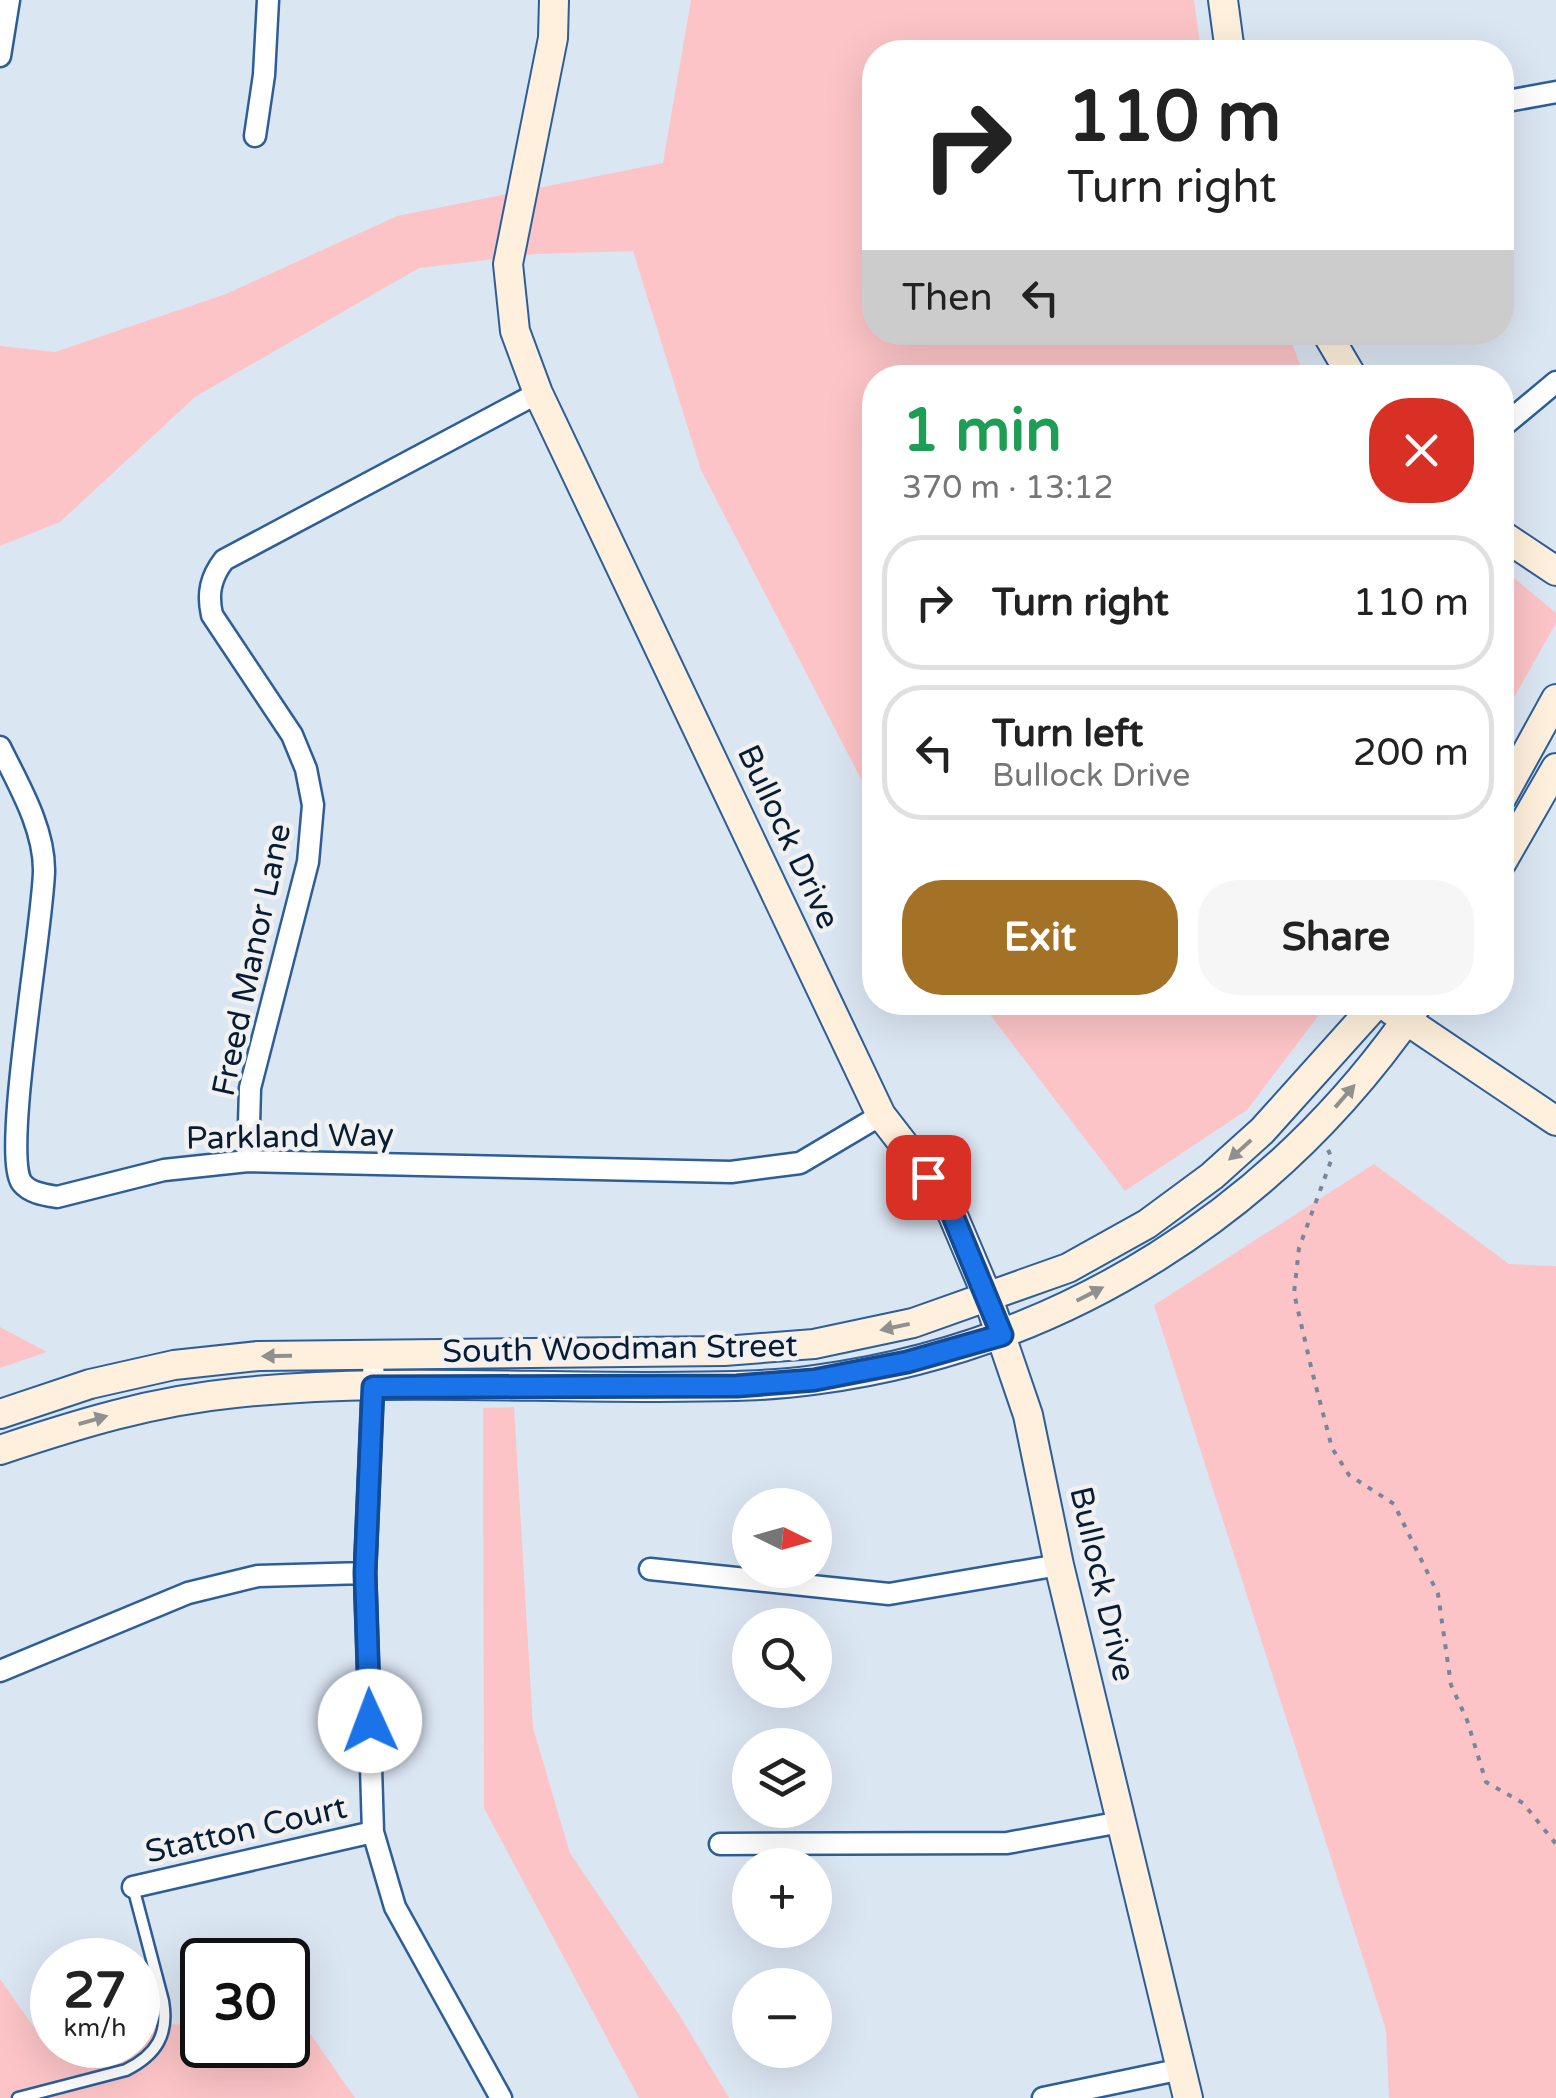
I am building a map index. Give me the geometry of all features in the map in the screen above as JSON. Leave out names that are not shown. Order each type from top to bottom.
[{"type":"main road","name":"Bullock Drive","points":[[554,0],[544,89],[508,264],[515,331],[538,394],[881,1115],[946,1199],[988,1298],[1036,1441],[1058,1565],[1188,2098]]},
{"type":"main road","points":[[1223,0],[1228,40]]},
{"type":"main road","points":[[1514,543],[1556,571]]},
{"type":"main road","points":[[1514,775],[1556,699]]},
{"type":"main road","points":[[1514,841],[1556,768]]},
{"type":"main road","name":"South Woodman Street","points":[[0,1414],[90,1384],[174,1365],[258,1356],[724,1351],[814,1344],[913,1323],[1068,1268],[1147,1224],[1212,1176],[1262,1131],[1368,1015]]},
{"type":"main road","name":"South Woodman Street","points":[[0,1450],[90,1420],[158,1403],[255,1392],[373,1387],[737,1386],[814,1380],[907,1362],[1002,1335],[1091,1295],[1172,1249],[1248,1194],[1317,1129],[1410,1015]]},
{"type":"main road","points":[[1416,1015],[1556,1121]]},
{"type":"street","points":[[0,56],[9,0]]},
{"type":"street","points":[[255,136],[264,75],[268,0]]},
{"type":"street","points":[[1514,100],[1556,92]]},
{"type":"street","points":[[1514,417],[1556,382]]},
{"type":"street","name":"Freed Manor Lane","points":[[248,1160],[250,1088],[308,862],[313,804],[306,769],[292,735],[212,614],[212,579],[224,560],[538,394]]},
{"type":"street","name":"Parkland Way","points":[[0,747],[31,814],[44,865],[14,1164],[22,1183],[39,1194],[57,1197],[164,1170],[248,1160],[731,1172],[800,1162],[881,1115]]},
{"type":"street","points":[[374,1354],[365,1573],[374,1832],[395,1907],[501,2098]]},
{"type":"street","points":[[650,1569],[889,1594],[1058,1565]]},
{"type":"street","points":[[0,1671],[188,1593],[258,1576],[365,1573]]},
{"type":"street","points":[[720,1844],[1006,1842],[1122,1822]]},
{"type":"street","name":"Statton Court","points":[[133,1887],[374,1832]]},
{"type":"street","points":[[1043,2098],[1182,2069]]},
{"type":"lane","points":[[18,2098],[126,2070],[142,2062],[159,2044],[166,2014],[133,1887]]},
{"type":"path","points":[[1317,1129],[1332,1158],[1299,1248],[1294,1293],[1332,1448],[1349,1474],[1394,1504],[1438,1594],[1452,1685],[1468,1720],[1486,1782],[1523,1803],[1556,1844]]},
{"type":"shaded area","points":[[691,0],[1194,0],[1199,40],[862,40],[862,345],[1293,345],[1300,365],[862,365],[862,781],[701,470],[633,251],[537,254],[419,268],[195,397],[60,522],[0,546],[0,346],[55,352],[226,294],[397,216],[663,163]]},
{"type":"shaded area","points":[[1514,578],[1556,613],[1556,623],[1514,697]]},
{"type":"shaded area","points":[[990,1015],[1319,1015],[1247,1110],[1125,1191]]},
{"type":"shaded area","points":[[1374,1164],[1509,1264],[1556,1266],[1556,2098],[1389,2098],[1386,2030],[1154,1305]]},
{"type":"shaded area","points":[[0,1327],[47,1352],[0,1368]]},
{"type":"shaded area","points":[[514,1407],[533,1728],[570,1853],[680,2016],[729,2098],[639,2098],[484,1808],[483,1408]]},
{"type":"shaded area","points":[[0,1979],[30,2022],[30,2068],[160,2068],[160,2025],[180,2024],[180,2068],[310,2068],[310,2033],[355,2098],[0,2098]]},
{"type":"route","points":[[370,1721],[365,1573],[373,1387],[737,1386],[814,1380],[907,1362],[1002,1335],[946,1199],[928,1177]]}]
